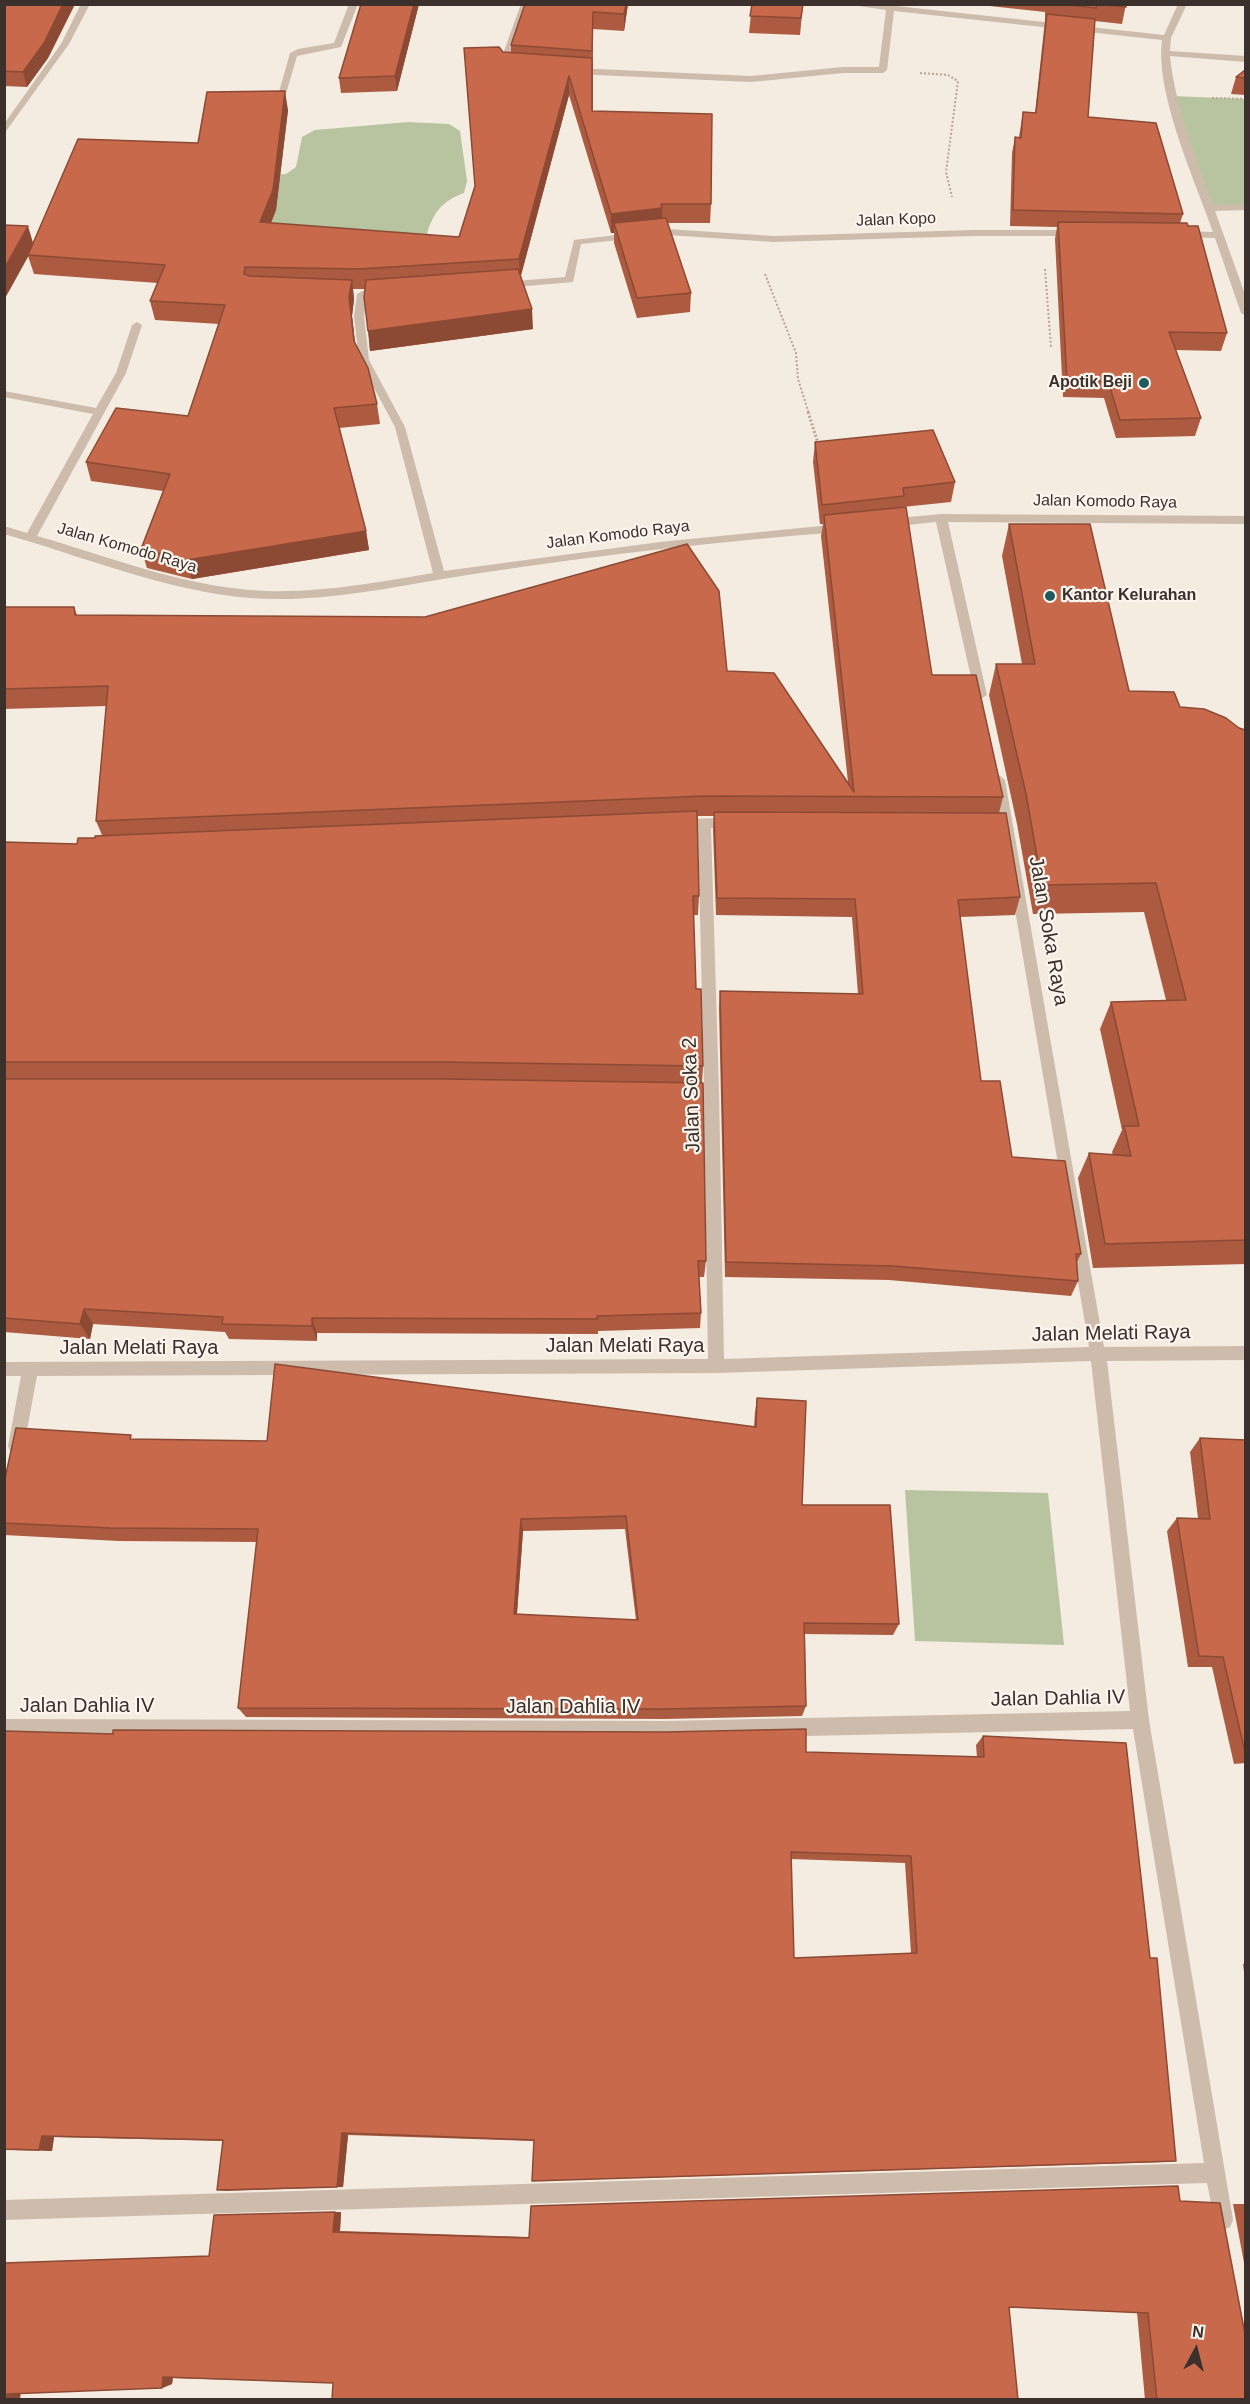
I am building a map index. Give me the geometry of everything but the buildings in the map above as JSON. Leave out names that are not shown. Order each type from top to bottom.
[{"type":"street","points":[[4,131],[65,44],[86,4]]},
{"type":"street","points":[[278,104],[293,56],[298,52],[338,45],[354,4]]},
{"type":"street","points":[[524,69],[507,67],[504,62],[525,4]]},
{"type":"street","points":[[849,4],[1167,38]]},
{"type":"street","points":[[1183,4],[1167,38],[1165,53],[1167,75],[1179,121],[1245,313]]},
{"type":"street","points":[[568,71],[751,79],[843,70],[883,70],[891,7]]},
{"type":"street","points":[[1165,53],[1245,59]]},
{"type":"street","points":[[1209,208],[1245,207]]},
{"type":"street","name":"Jalan Kopo","points":[[491,286],[569,280],[577,242],[667,232],[774,240],[960,233],[1089,233]]},
{"type":"street","points":[[1171,234],[1217,235]]},
{"type":"street","points":[[397,292],[356,294],[364,360],[400,427],[439,575]]},
{"type":"street","points":[[30,537],[121,373],[137,325]]},
{"type":"street","points":[[4,394],[100,412]]},
{"type":"street","points":[[941,518],[983,708]]},
{"type":"street","name":"Jalan Komodo Raya","points":[[879,524],[941,518],[1245,520]]},
{"type":"street","name":"Jalan Komodo Raya","points":[[4,530],[171,581],[250,594],[321,593],[613,550],[850,526]]},
{"type":"street","name":"Jalan Soka Raya","points":[[996,766],[1003,824],[1086,1275],[1105,1405],[1140,1720],[1214,2173],[1226,2232]]},
{"type":"street","name":"Jalan Soka 2","points":[[704,823],[712,1092],[716,1366]]},
{"type":"street","points":[[668,825],[751,823]]},
{"type":"street","points":[[666,1091],[712,1092]]},
{"type":"street","name":"Jalan Melati Raya","points":[[4,1370],[716,1366],[1096,1354],[1245,1353]]},
{"type":"street","points":[[13,1459],[30,1370]]},
{"type":"street","name":"Jalan Dahlia IV","points":[[4,1728],[664,1730],[1140,1720]]},
{"type":"street","points":[[4,2210],[1214,2173]]},
{"type":"path","points":[[958,81],[946,172],[960,233]]},
{"type":"path","points":[[1040,233],[1051,348]]},
{"type":"path","points":[[747,237],[775,294],[796,354],[798,379],[820,449]]},
{"type":"green space","points":[[1172,96],[1245,99],[1245,207],[1209,208]]},
{"type":"green space","points":[[408,122],[449,124],[460,131],[467,181],[464,193],[444,204],[436,213],[430,226],[427,233],[440,242],[211,222],[260,176],[286,174],[296,167],[302,137],[315,130]]},
{"type":"green space","points":[[905,1490],[1048,1493],[1064,1645],[915,1641]]},
{"type":"place","name":"Apotik Beji","points":[[1144,383]]},
{"type":"place","name":"Kantor Kelurahan","points":[[1050,596]]}]
